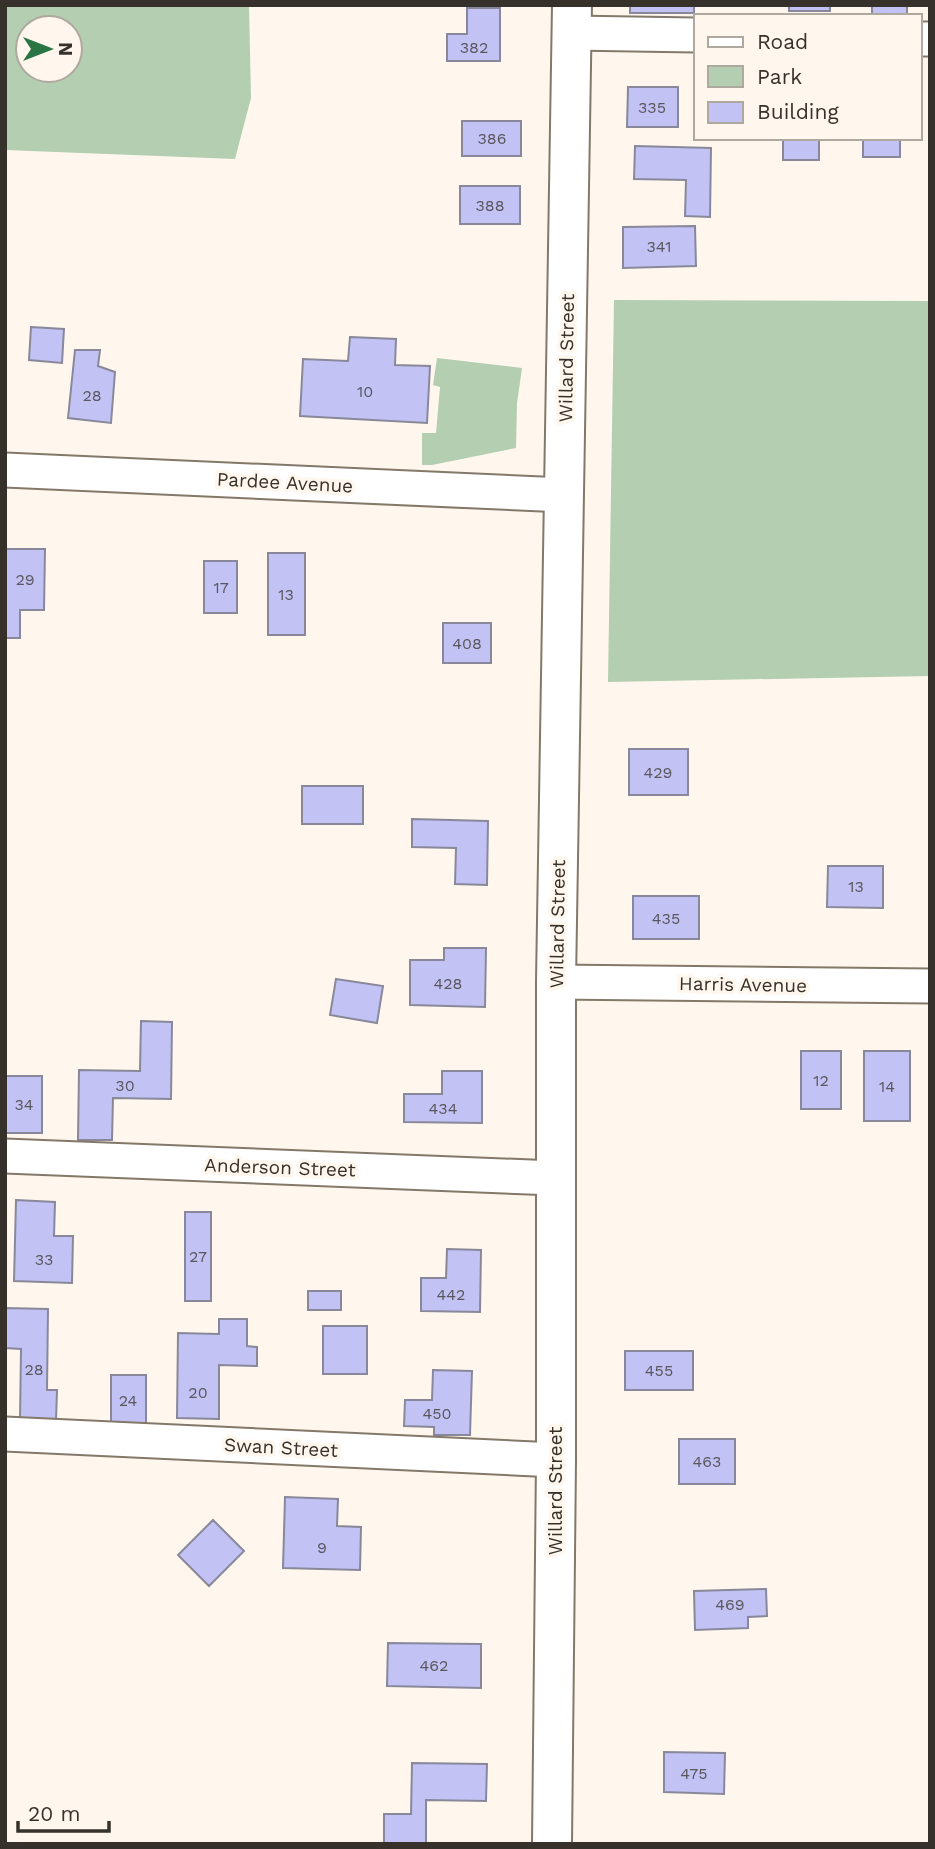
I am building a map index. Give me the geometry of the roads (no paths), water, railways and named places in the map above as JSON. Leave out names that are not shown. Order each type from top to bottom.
[{"type":"street","points":[[572,19],[694,35]]},
{"type":"street","name":"Willard Street","points":[[552,1844],[556,1460],[556,982],[572,19]]},
{"type":"street","name":"Pardee Avenue","points":[[5,470],[564,495]]},
{"type":"street","name":"Harris Avenue","points":[[556,982],[930,986]]},
{"type":"street","name":"Anderson Street","points":[[5,1156],[555,1178]]},
{"type":"street","name":"Swan Street","points":[[5,1434],[556,1460]]}]
